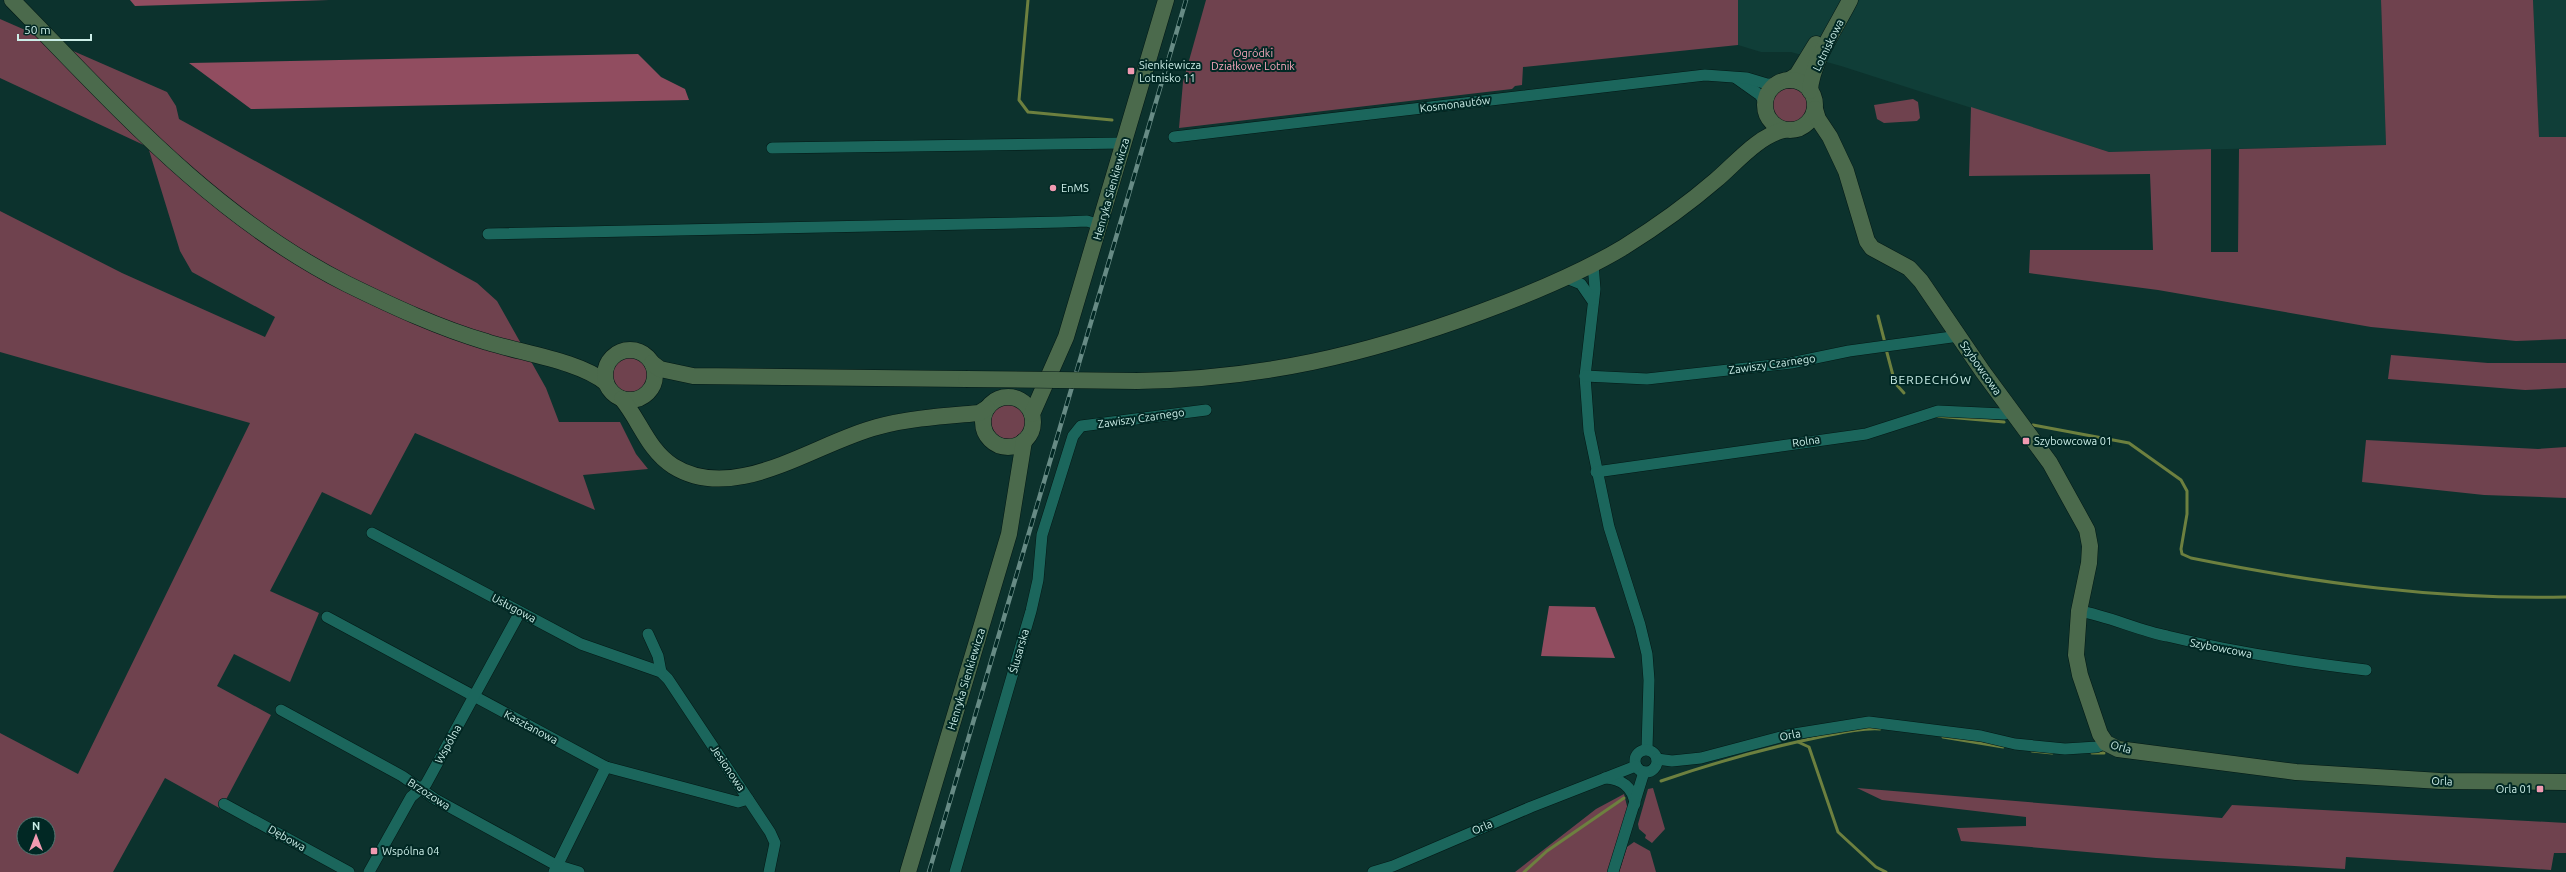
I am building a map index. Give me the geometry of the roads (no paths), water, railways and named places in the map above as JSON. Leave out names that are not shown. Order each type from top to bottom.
[{"type":"main road","points":[[12,0],[175,165],[228,208],[292,253],[346,283],[416,317],[485,342],[568,364],[599,377],[606,383],[612,393],[622,399],[634,400],[660,382],[693,376]]},
{"type":"main road","name":"Henryka Sienkiewicza","points":[[1032,414],[1066,337],[1166,0]]},
{"type":"main road","name":"Lotniskowa","points":[[1784,82],[1797,75],[1806,63],[1838,0]]},
{"type":"main road","name":"Lotniskowa","points":[[1810,91],[1811,82],[1817,66],[1850,0]]},
{"type":"main road","points":[[568,364],[601,364],[610,360],[620,352],[632,350],[644,354],[652,364],[660,370],[693,376],[1137,381],[1237,375],[1330,359],[1380,347],[1436,329],[1566,278],[1593,264],[1672,216],[1748,150],[1773,132],[1801,128],[1810,120],[1815,109],[1810,91],[1801,83],[1784,82],[1769,92],[1764,124],[1748,150]]},
{"type":"main road","points":[[1766,108],[1773,124],[1784,130]]},
{"type":"main road","name":"Szybowcowa","points":[[1815,109],[1818,119],[1830,137],[1846,171],[1867,241],[1872,248],[1909,268],[1921,281],[2050,463],[2087,530],[2090,546],[2089,563],[2079,611],[2076,655],[2080,675],[2100,734],[2106,743]]},
{"type":"main road","name":"Szybowcowa","points":[[1801,128],[1809,129],[1833,145]]},
{"type":"main road","points":[[606,383],[605,371],[610,360]]},
{"type":"main road","points":[[643,432],[641,404],[655,375],[652,364]]},
{"type":"main road","name":"Henryka Sienkiewicza","points":[[1016,398],[1025,395],[1048,376]]},
{"type":"main road","points":[[622,399],[660,455],[673,466],[699,477],[725,480],[750,476],[839,439],[878,426],[979,413],[997,399],[1016,398],[1026,404],[1032,414],[1033,426],[1024,441],[1013,446],[1002,446],[992,440],[979,426],[936,419]]},
{"type":"main road","points":[[985,431],[983,420],[987,408]]},
{"type":"main road","name":"Henryka Sienkiewicza","points":[[908,872],[1009,534],[1024,441]]},
{"type":"main road","name":"Henryka Sienkiewicza","points":[[1002,446],[1010,458],[1016,485]]},
{"type":"main road","name":"Orla","points":[[2106,743],[2118,749],[2296,772],[2440,782],[2566,782]]},
{"type":"street","name":"Kosmonautów","points":[[1174,137],[1705,75],[1784,82]]},
{"type":"street","name":"Kosmonautów","points":[[1736,78],[1760,95],[1766,108]]},
{"type":"street","points":[[772,148],[1124,143]]},
{"type":"street","points":[[488,234],[1081,222],[1100,225]]},
{"type":"street","points":[[1593,264],[1595,289],[1592,300],[1585,376],[1589,431],[1596,472],[1609,527],[1640,625],[1646,654],[1649,680],[1647,749]]},
{"type":"street","points":[[1566,278],[1581,284],[1592,300]]},
{"type":"street","name":"Zawiszy Czarnego","points":[[1585,376],[1647,379],[1791,363],[1849,351],[1959,336]]},
{"type":"street","name":"Zawiszy Czarnego","points":[[1077,430],[1089,425],[1206,410]]},
{"type":"street","name":"Rolna","points":[[1596,472],[1632,469],[1866,434],[1938,411],[2004,414],[2012,411]]},
{"type":"street","name":"Ślusarska","points":[[955,872],[1031,611],[1038,580],[1042,535],[1077,430]]},
{"type":"street","name":"Usługowa","points":[[372,533],[580,644],[661,672]]},
{"type":"street","name":"Szybowcowa","points":[[2079,611],[2165,636],[2230,650],[2293,661],[2366,670]]},
{"type":"street","name":"Wspólna","points":[[369,872],[411,797],[426,784],[520,612]]},
{"type":"street","name":"Kasztanowa","points":[[327,617],[606,767],[738,802],[748,799]]},
{"type":"street","points":[[648,634],[658,656],[661,672]]},
{"type":"street","name":"Jesionowa","points":[[661,672],[668,679],[770,832],[774,843],[769,872]]},
{"type":"street","name":"Brzozowa","points":[[281,710],[402,776],[435,799],[555,869],[580,872]]},
{"type":"street","name":"Orla","points":[[1657,759],[1672,761],[1701,758],[1788,735],[1869,722],[1981,736],[2015,744],[2065,749],[2097,747],[2106,743]]},
{"type":"street","points":[[1640,769],[1654,770],[1657,759],[1652,751],[1647,749]]},
{"type":"street","points":[[1613,872],[1635,805],[1640,769],[1636,755],[1647,749]]},
{"type":"street","points":[[555,869],[606,767]]},
{"type":"street","name":"Orla","points":[[1373,872],[1393,866],[1604,778],[1640,769]]},
{"type":"street","points":[[1604,778],[1617,779],[1624,783],[1634,798],[1635,805]]},
{"type":"street","name":"Dębowa","points":[[224,804],[349,872]]},
{"type":"waterway","points":[[1028,0],[1019,100],[1028,112],[1112,120]]},
{"type":"waterway","points":[[1878,316],[1885,343]]},
{"type":"waterway","points":[[1886,349],[1895,383],[1904,393]]},
{"type":"waterway","points":[[1936,416],[2004,422]]},
{"type":"waterway","points":[[2033,425],[2129,443],[2181,480],[2187,491],[2187,514],[2181,549],[2182,554],[2191,558],[2284,575],[2424,593],[2471,596],[2566,597]]},
{"type":"waterway","points":[[1661,781],[1720,762],[1780,746],[1850,731],[1880,729]]},
{"type":"waterway","points":[[1943,737],[2003,747]]},
{"type":"waterway","points":[[1798,742],[1809,747],[1838,832],[1876,867],[1886,872]]},
{"type":"waterway","points":[[2032,751],[2052,753]]},
{"type":"waterway","points":[[2092,753],[2104,753]]},
{"type":"waterway","points":[[1524,872],[1547,851],[1624,798]]},
{"type":"railway","points":[[929,872],[1186,0]]},
{"type":"place","name":"Sienkiewicza Lotnisko 11","points":[[1131,71]]},
{"type":"place","name":"EnMS","points":[[1053,188]]},
{"type":"place","name":"Szybowcowa 01","points":[[2026,441]]},
{"type":"place","name":"Orla 01","points":[[2540,789]]},
{"type":"place","name":"Wspólna 04","points":[[374,851]]},
{"type":"district","name":"BERDECHÓW","points":[[1931,380]]},
{"type":"park label","name":"Ogródki Działkowe Lotnik","points":[[1253,59]]}]
